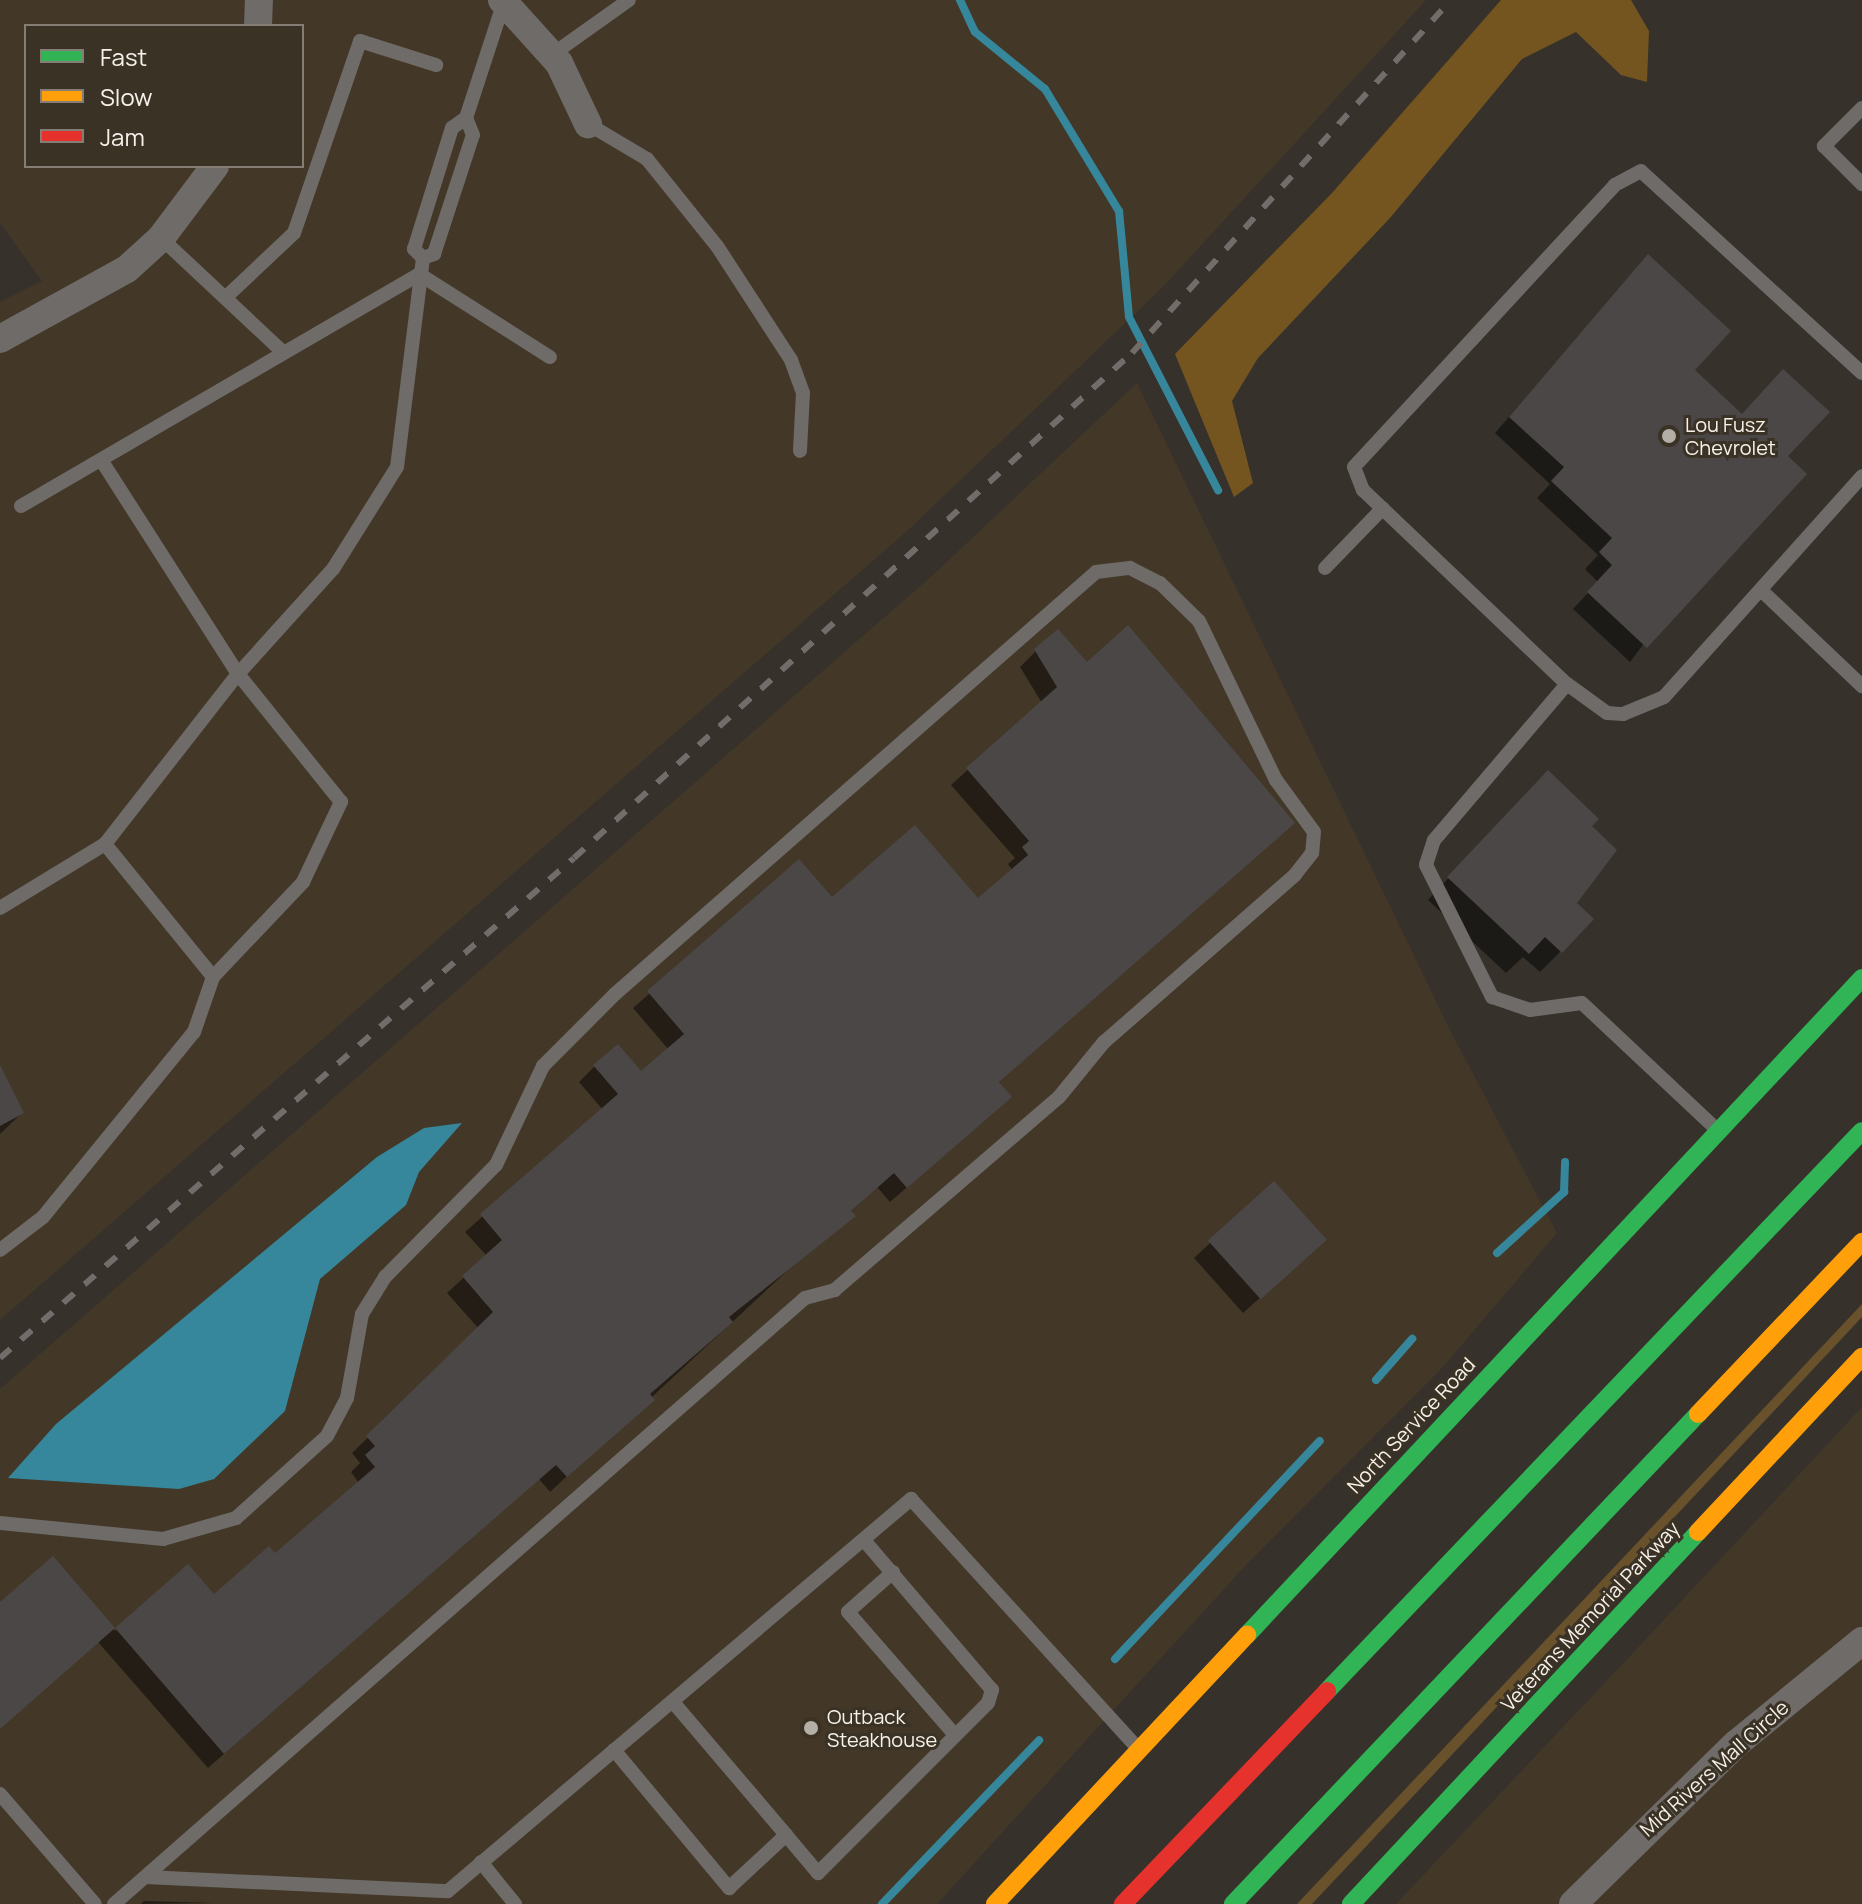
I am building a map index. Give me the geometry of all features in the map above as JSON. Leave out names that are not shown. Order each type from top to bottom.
[{"type":"main road","name":"North Service Road","points":[[995,1904],[1862,978]]},
{"type":"main road","points":[[1123,1904],[1862,1131]]},
{"type":"main road","points":[[1233,1904],[1862,1242]]},
{"type":"main road","name":"Veterans Memorial Parkway","points":[[1351,1904],[1862,1357]]},
{"type":"street","points":[[258,24],[259,0]]},
{"type":"street","points":[[503,1],[553,54],[588,124]]},
{"type":"street","points":[[0,339],[94,291],[161,238],[214,168]]},
{"type":"street","name":"Mid Rivers Mall Circle","points":[[1573,1904],[1736,1744],[1859,1651]]},
{"type":"street","points":[[1376,1904],[1386,1866]]},
{"type":"lane","points":[[553,54],[629,0]]},
{"type":"lane","points":[[423,258],[414,249],[452,128],[466,118],[503,1]]},
{"type":"lane","points":[[225,298],[294,233],[360,41],[436,65]]},
{"type":"lane","points":[[1862,108],[1824,146],[1862,184]]},
{"type":"lane","points":[[423,258],[434,254],[473,135],[466,118]]},
{"type":"lane","points":[[588,124],[647,159],[725,258],[791,360],[803,393],[800,451]]},
{"type":"lane","points":[[1862,373],[1641,171],[1615,185],[1363,450],[1354,467],[1383,508],[1567,684],[1607,713],[1632,714],[1664,697],[1763,592],[1862,476]]},
{"type":"lane","points":[[161,238],[284,353]]},
{"type":"lane","points":[[0,908],[105,844],[238,674],[333,569],[397,467],[423,258]]},
{"type":"lane","points":[[21,506],[419,274]]},
{"type":"lane","points":[[419,274],[550,357]]},
{"type":"lane","points":[[0,1250],[43,1217],[194,1032],[213,977],[303,882],[341,802],[238,674],[101,460]]},
{"type":"lane","points":[[1325,568],[1383,508]]},
{"type":"lane","points":[[0,1523],[163,1539],[236,1518],[327,1436],[347,1398],[362,1314],[385,1277],[496,1165],[543,1066],[615,994],[1096,572],[1130,568],[1160,583],[1199,621],[1276,780],[1314,832],[1312,853],[1295,875],[1104,1042],[1059,1097],[835,1290],[805,1298],[114,1904]]},
{"type":"lane","points":[[1763,592],[1862,686]]},
{"type":"lane","points":[[1567,684],[1434,840],[1426,865],[1492,997],[1530,1010],[1582,1003],[1718,1131]]},
{"type":"lane","points":[[105,844],[213,977]]},
{"type":"lane","points":[[146,1877],[448,1891],[911,1499],[1139,1749]]},
{"type":"lane","points":[[673,1702],[818,1873],[954,1734],[992,1690],[864,1540]]},
{"type":"lane","points":[[893,1572],[848,1612],[954,1734]]},
{"type":"lane","points":[[614,1750],[729,1888],[728,1904]]},
{"type":"lane","points":[[0,1794],[95,1904]]},
{"type":"lane","points":[[729,1888],[786,1835]]},
{"type":"lane","points":[[481,1862],[515,1904]]},
{"type":"shaded area","points":[[0,0],[1426,0],[1162,288],[907,531],[0,1320],[0,302],[42,281],[0,223]]},
{"type":"shaded area","points":[[1501,0],[1631,0],[1649,31],[1647,82],[1621,75],[1576,32],[1522,59],[1390,218],[1258,358],[1232,401],[1253,483],[1234,497],[1175,354],[1332,193]]},
{"type":"shaded area","points":[[1137,383],[1450,1030],[1557,1233],[1442,1368],[1245,1566],[937,1904],[0,1904],[0,1389],[934,574]]},
{"type":"shaded area","points":[[1862,1304],[1862,1317],[1312,1904],[1297,1904]]},
{"type":"shaded area","points":[[1862,1407],[1862,1904],[1396,1904],[1647,1638]]},
{"type":"water","points":[[462,1123],[419,1172],[406,1205],[320,1279],[285,1411],[214,1479],[179,1489],[8,1478],[56,1424],[377,1157],[424,1128]]},
{"type":"building","name":"Lou Fusz Chevrolet","points":[[1648,254],[1731,331],[1695,370],[1742,414],[1783,369],[1830,412],[1788,456],[1807,474],[1647,648],[1587,592],[1612,565],[1599,552],[1612,538],[1551,481],[1564,467],[1509,417]]},
{"type":"building","points":[[1128,625],[1295,823],[999,1082],[1012,1097],[907,1188],[894,1173],[851,1211],[856,1216],[729,1317],[733,1322],[650,1394],[655,1400],[567,1477],[556,1465],[224,1754],[115,1628],[188,1564],[214,1594],[269,1546],[275,1553],[375,1467],[365,1455],[375,1446],[366,1436],[493,1312],[462,1276],[502,1240],[480,1214],[618,1094],[593,1065],[618,1044],[641,1071],[684,1034],[647,991],[799,859],[832,897],[915,825],[978,898],[1028,855],[1022,847],[1029,841],[966,768],[1057,687],[1034,649],[1058,629],[1087,662]]},
{"type":"building","points":[[1548,770],[1599,819],[1592,826],[1617,850],[1577,903],[1594,919],[1562,953],[1545,937],[1529,954],[1447,877]]},
{"type":"building","points":[[0,1065],[24,1113],[0,1126]]},
{"type":"building","points":[[1274,1181],[1327,1240],[1261,1299],[1208,1241]]},
{"type":"building","points":[[53,1556],[115,1628],[0,1729],[0,1602]]},
{"type":"waterway","points":[[960,0],[975,32],[1045,89],[1119,211],[1129,317],[1218,490]]},
{"type":"waterway","points":[[1497,1253],[1564,1192],[1565,1162]]},
{"type":"waterway","points":[[1376,1380],[1412,1339]]},
{"type":"waterway","points":[[1115,1659],[1320,1441]]},
{"type":"waterway","points":[[882,1904],[1039,1740]]},
{"type":"railway","points":[[0,1358],[574,858],[1132,353],[1451,0]]},
{"type":"traffic: fast","points":[[1247,1635],[1862,978]]},
{"type":"traffic: fast","points":[[1327,1691],[1862,1131]]},
{"type":"traffic: fast","points":[[1233,1904],[1698,1414]]},
{"type":"traffic: fast","points":[[1351,1904],[1698,1532]]},
{"type":"traffic: slow","points":[[1698,1414],[1862,1242]]},
{"type":"traffic: slow","points":[[1698,1532],[1862,1357]]},
{"type":"traffic: slow","points":[[995,1904],[1247,1635]]},
{"type":"traffic: jam","points":[[1123,1904],[1327,1691]]},
{"type":"place","name":"Lou Fusz Chevrolet","points":[[1669,436]]},
{"type":"place","name":"Outback Steakhouse","points":[[811,1728]]}]
